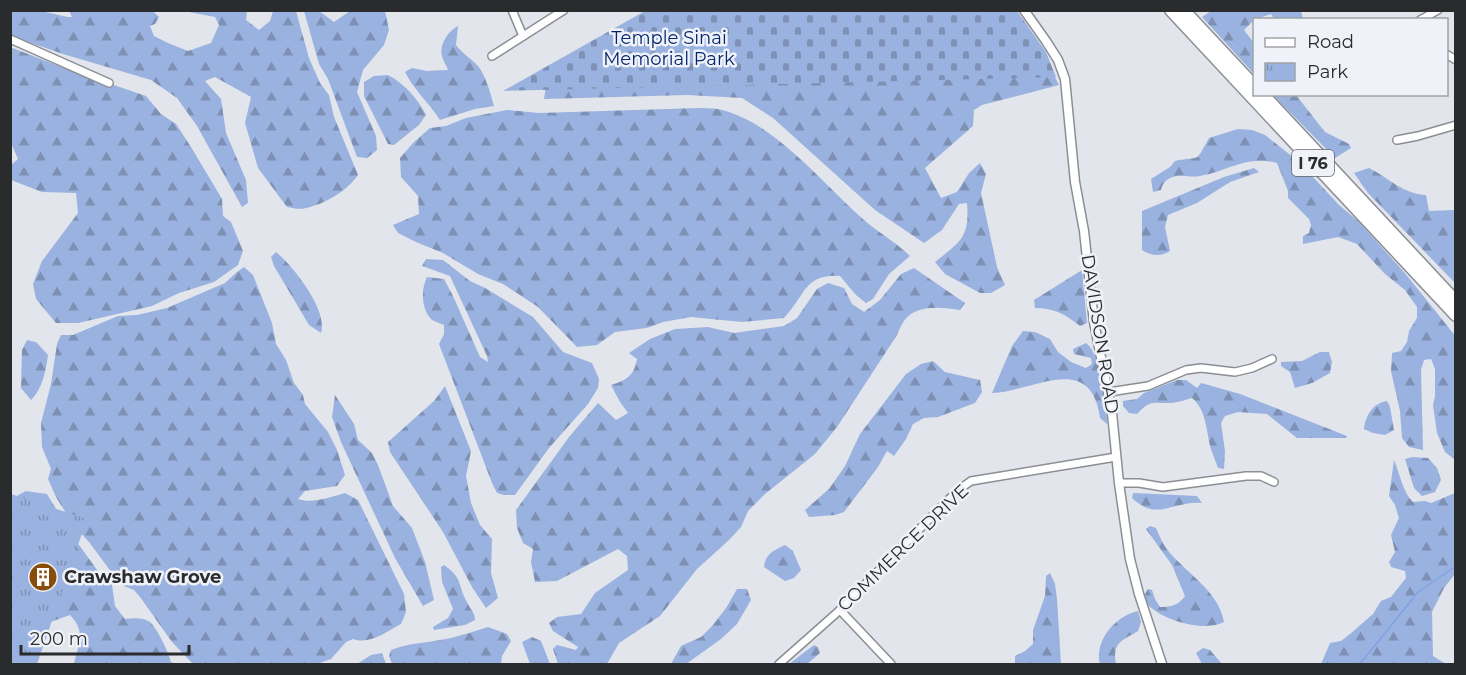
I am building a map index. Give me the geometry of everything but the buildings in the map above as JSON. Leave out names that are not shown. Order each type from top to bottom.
[{"type":"highway","name":"I 76","points":[[1171,10],[1455,315]]},
{"type":"highway","points":[[1183,10],[1253,85]]},
{"type":"highway","name":"I 76","points":[[1264,96],[1455,302]]},
{"type":"street","points":[[512,10],[524,36]]},
{"type":"street","points":[[492,56],[564,10]]},
{"type":"street","name":"DAVIDSON ROAD","points":[[1024,10],[1058,60],[1065,79],[1070,144],[1088,262],[1094,322],[1109,392],[1130,559],[1162,664]]},
{"type":"street","points":[[1424,18],[1438,10]]},
{"type":"street","points":[[10,39],[109,83]]},
{"type":"street","points":[[1397,140],[1455,125]]},
{"type":"street","points":[[1109,392],[1148,386],[1185,370],[1201,368],[1235,372],[1252,368],[1272,359]]},
{"type":"street","name":"COMMERCE DRIVE","points":[[779,664],[840,610],[947,501],[971,481],[1116,457]]},
{"type":"street","points":[[1119,483],[1139,483],[1163,487],[1246,476],[1261,476],[1274,482]]},
{"type":"street","points":[[840,610],[891,664]]},
{"type":"green space","points":[[11,10],[41,11],[68,17],[72,17],[69,11],[153,11],[159,17],[155,24],[150,26],[154,36],[188,51],[211,43],[219,25],[215,17],[184,11],[247,11],[246,20],[259,30],[270,21],[273,11],[296,11],[309,58],[320,83],[329,95],[334,117],[358,175],[342,191],[321,203],[301,209],[287,207],[258,168],[245,123],[251,97],[215,77],[205,81],[221,99],[226,133],[246,180],[248,203],[242,207],[197,126],[177,98],[151,80],[11,36]]},
{"type":"green space","points":[[649,10],[1012,10],[1044,56],[1059,85],[982,105],[974,110],[973,126],[925,168],[941,198],[957,192],[969,173],[980,163],[986,174],[981,193],[997,267],[1005,285],[991,293],[980,293],[945,274],[935,262],[962,238],[967,224],[967,203],[959,204],[942,230],[924,243],[875,210],[773,118],[742,98],[687,95],[544,99],[547,79]]},
{"type":"green space","points":[[304,11],[319,11],[334,22],[350,11],[385,11],[389,30],[384,45],[363,70],[357,92],[376,136],[377,150],[367,158],[357,157],[328,79],[319,64]]},
{"type":"green space","name":"Temple Sinai Memorial Park","points":[[645,11],[1017,11],[1046,52],[1056,77],[503,91]]},
{"type":"green space","points":[[1211,11],[1301,11],[1303,18],[1273,18],[1271,14],[1253,18],[1244,30],[1253,42],[1253,73],[1202,17]]},
{"type":"green space","points":[[458,26],[456,45],[483,73],[494,106],[475,109],[440,120],[405,72],[412,68],[427,71],[448,70],[442,56],[442,47],[448,35]]},
{"type":"green space","points":[[10,47],[146,96],[161,114],[176,124],[222,199],[223,216],[231,222],[243,251],[238,265],[214,282],[179,293],[152,306],[78,323],[56,323],[36,299],[33,284],[42,261],[78,213],[76,193],[42,192],[11,180],[11,165],[18,159],[11,143]]},
{"type":"green space","points":[[388,75],[410,92],[426,115],[419,125],[394,145],[388,144],[364,96],[364,82],[374,76]]},
{"type":"green space","points":[[1274,96],[1297,96],[1325,132],[1349,144],[1351,148],[1335,158]]},
{"type":"green space","points":[[705,108],[726,111],[746,119],[765,131],[802,161],[870,225],[910,256],[889,274],[873,299],[866,303],[840,276],[828,276],[812,282],[784,318],[742,322],[691,317],[663,322],[647,328],[615,332],[597,345],[577,347],[538,307],[503,284],[478,274],[443,253],[398,233],[393,225],[419,214],[418,196],[401,177],[400,158],[430,128],[507,110],[539,113]]},
{"type":"green space","points":[[1238,129],[1252,130],[1265,135],[1298,161],[1339,205],[1358,221],[1404,272],[1456,337],[1455,460],[1445,452],[1437,433],[1433,405],[1435,369],[1431,359],[1424,360],[1421,370],[1423,450],[1409,447],[1402,438],[1400,411],[1391,371],[1392,353],[1401,351],[1407,342],[1409,331],[1417,318],[1417,307],[1405,290],[1385,274],[1357,244],[1338,237],[1303,244],[1303,236],[1309,233],[1311,225],[1309,219],[1288,198],[1288,191],[1277,163],[1247,162],[1200,176],[1176,176],[1167,180],[1161,190],[1153,192],[1151,179],[1175,161],[1199,156],[1209,138]]},
{"type":"green space","points":[[1254,168],[1259,172],[1230,182],[1197,203],[1168,215],[1165,227],[1170,251],[1156,255],[1142,250],[1142,211],[1224,177]]},
{"type":"green space","points":[[1369,168],[1403,189],[1426,195],[1429,211],[1455,210],[1455,283],[1368,193],[1354,173]]},
{"type":"green space","points":[[276,252],[308,289],[322,323],[321,333],[309,325],[274,266],[271,257]]},
{"type":"green space","points":[[426,259],[443,260],[470,281],[533,317],[563,352],[592,363],[599,379],[598,388],[588,404],[549,448],[515,495],[497,493],[492,483],[439,344],[444,334],[444,325],[431,319],[425,309],[423,293],[427,277],[444,279],[480,357],[488,362],[487,356],[450,276],[422,266]]},
{"type":"green space","points":[[244,267],[253,275],[272,323],[276,344],[286,360],[294,383],[303,395],[305,404],[328,432],[345,475],[337,486],[305,491],[298,499],[315,500],[345,493],[358,500],[404,594],[406,612],[401,624],[372,639],[353,639],[346,642],[331,659],[317,664],[193,664],[172,642],[134,590],[124,586],[74,526],[48,479],[51,469],[42,447],[41,423],[51,384],[57,344],[61,335],[73,335],[118,316],[137,315],[167,308],[225,283]]},
{"type":"green space","points":[[914,268],[965,303],[960,310],[930,308],[922,309],[909,316],[837,427],[815,454],[765,494],[748,511],[741,527],[697,569],[660,616],[619,643],[607,664],[558,664],[553,649],[557,645],[576,650],[578,647],[553,631],[549,623],[557,617],[581,614],[595,593],[628,570],[627,556],[618,549],[557,581],[535,582],[531,562],[533,549],[523,543],[517,528],[516,510],[569,437],[598,403],[616,420],[628,413],[611,385],[625,379],[634,370],[637,359],[629,353],[650,339],[675,329],[708,327],[734,333],[784,326],[797,318],[817,289],[828,283],[844,288],[852,304],[864,312],[880,300],[901,274]]},
{"type":"green space","points":[[1082,270],[1087,323],[1080,326],[1059,312],[1035,308],[1034,300]]},
{"type":"green space","points":[[1023,331],[1035,332],[1050,339],[1058,352],[1071,362],[1086,368],[1092,364],[1091,358],[1074,354],[1073,349],[1086,343],[1096,358],[1099,368],[1107,424],[1100,418],[1094,397],[1085,385],[1073,380],[1058,380],[992,393],[1012,346]]},
{"type":"green space","points":[[27,340],[36,342],[48,355],[41,385],[31,400],[21,388],[22,350]]},
{"type":"green space","points":[[1320,352],[1329,352],[1332,362],[1330,373],[1312,383],[1295,388],[1290,372],[1281,366],[1281,362],[1302,361]]},
{"type":"green space","points":[[933,361],[945,372],[980,380],[982,392],[975,403],[938,417],[924,418],[913,424],[894,456],[887,451],[878,467],[844,512],[809,517],[805,510],[829,489],[845,466],[860,434],[906,374],[921,364]]},
{"type":"green space","points":[[1177,380],[1186,380],[1197,388],[1201,383],[1240,394],[1347,436],[1346,438],[1297,438],[1267,414],[1238,412],[1225,416],[1221,423],[1225,451],[1224,469],[1218,468],[1201,409],[1192,398],[1172,403],[1150,404],[1137,414],[1129,413],[1123,406],[1123,401],[1137,399],[1144,393]]},
{"type":"green space","points":[[445,386],[471,451],[466,476],[471,503],[480,525],[492,539],[491,573],[498,598],[486,608],[472,587],[443,532],[390,452],[388,442],[434,401]]},
{"type":"green space","points":[[335,395],[354,424],[358,440],[372,453],[393,506],[412,528],[425,562],[434,600],[423,606],[395,558],[341,442],[332,417]]},
{"type":"green space","points":[[1387,401],[1394,430],[1385,435],[1364,429],[1371,411],[1378,404]]},
{"type":"green space","points":[[1428,458],[1437,468],[1441,480],[1435,492],[1422,496],[1414,488],[1405,459]]},
{"type":"green space","points":[[1394,460],[1404,488],[1413,502],[1431,503],[1455,493],[1455,574],[1444,588],[1432,612],[1433,656],[1446,664],[1321,664],[1330,643],[1341,641],[1350,634],[1373,614],[1381,601],[1391,597],[1406,578],[1405,571],[1391,567],[1389,562],[1395,552],[1391,535],[1399,518],[1389,496]]},
{"type":"green space","points":[[26,491],[47,494],[71,534],[103,578],[112,585],[115,606],[125,619],[135,618],[150,622],[171,662],[175,664],[74,664],[80,633],[70,615],[39,626],[11,499]]},
{"type":"green space","points":[[1133,493],[1197,496],[1202,503],[1157,510],[1149,509],[1132,498]]},
{"type":"green space","points":[[11,494],[87,519],[37,664],[11,664]]},
{"type":"green space","points":[[1150,526],[1156,528],[1170,553],[1202,584],[1216,602],[1224,622],[1206,626],[1184,623],[1163,615],[1147,604],[1145,594],[1148,589],[1152,590],[1160,607],[1174,605],[1185,596],[1172,565],[1146,529]]},
{"type":"green space","points":[[785,545],[793,551],[801,570],[794,578],[785,581],[764,567],[768,555]]},
{"type":"green space","points":[[444,565],[455,574],[475,620],[465,625],[434,630],[433,627],[448,618],[453,609],[442,582],[441,567]]},
{"type":"green space","points":[[1050,573],[1055,584],[1057,599],[1061,664],[1015,664],[1015,656],[1033,644],[1033,630],[1045,596],[1046,576]]},
{"type":"green space","points":[[737,589],[747,589],[751,600],[737,624],[721,639],[686,664],[671,664],[681,646],[701,637],[713,625]]},
{"type":"green space","points":[[1138,611],[1141,622],[1138,631],[1123,640],[1117,647],[1116,664],[1100,664],[1100,647],[1108,631],[1122,618]]},
{"type":"green space","points":[[488,627],[507,634],[511,641],[502,656],[501,664],[392,664],[389,656],[391,650],[398,647],[451,638]]},
{"type":"green space","points":[[532,637],[541,641],[550,664],[530,664],[522,642]]},
{"type":"green space","points":[[814,645],[818,647],[820,653],[807,664],[789,664]]},
{"type":"green space","points":[[1203,648],[1210,650],[1222,664],[1202,664],[1196,653]]},
{"type":"green space","points":[[382,653],[386,664],[357,664],[371,655]]},
{"type":"waterway","points":[[1360,664],[1418,592],[1456,566]]},
{"type":"place","name":"Crawshaw Grove","points":[[43,577]]}]
